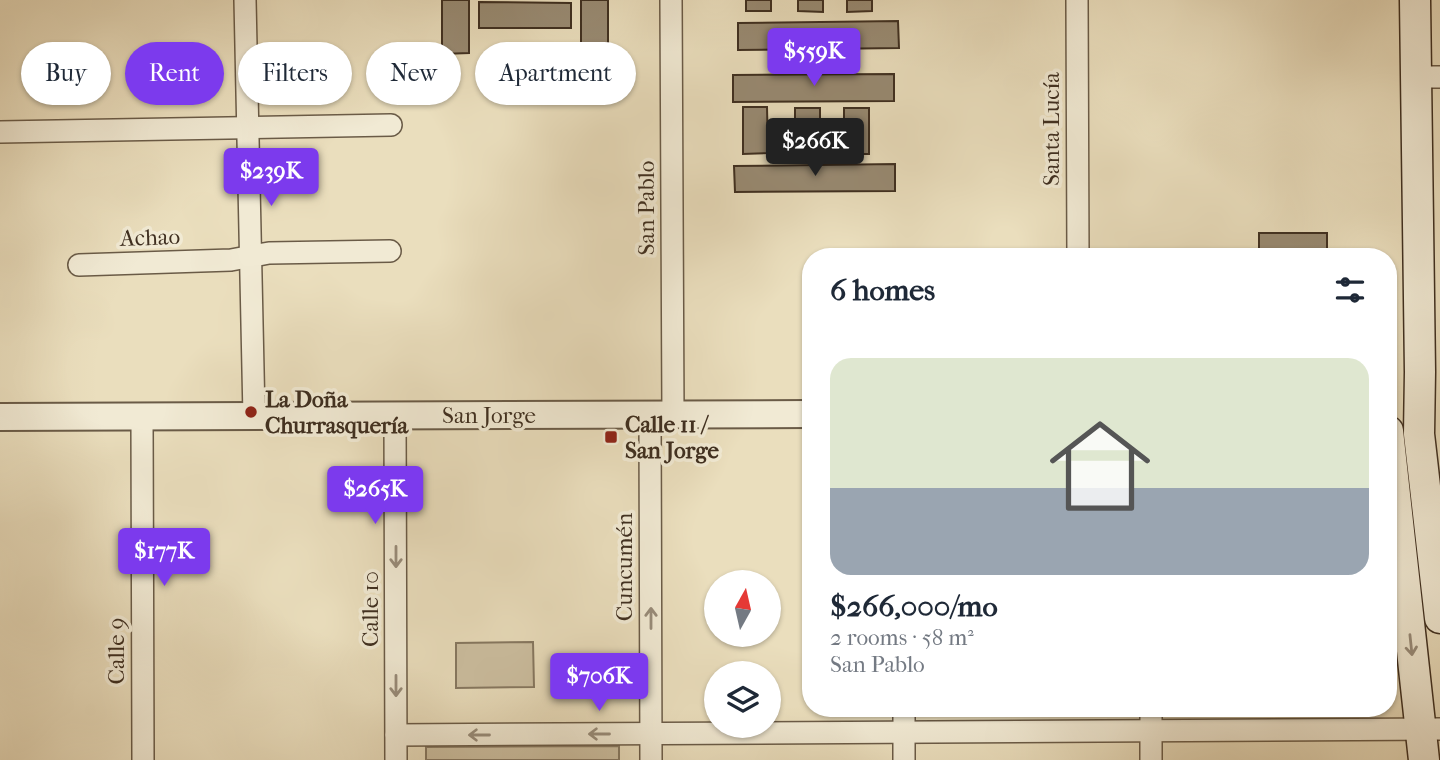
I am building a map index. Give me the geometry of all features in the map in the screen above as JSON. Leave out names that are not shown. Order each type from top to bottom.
[{"type":"main road","points":[[1415,0],[1428,77],[1420,372],[1430,412],[1419,434],[1440,618]]},
{"type":"main road","points":[[1397,412],[1430,412]]},
{"type":"main road","points":[[1397,495],[1430,729],[1424,760]]},
{"type":"street","points":[[245,0],[254,416]]},
{"type":"street","name":"San Pablo","points":[[662,415],[671,0]]},
{"type":"street","name":"Santa Lucía","points":[[1077,0],[1078,248]]},
{"type":"street","points":[[0,132],[391,125]]},
{"type":"street","name":"Achao","points":[[79,265],[231,260],[269,253],[390,251]]},
{"type":"street","name":"San Jorge","points":[[0,417],[802,414]]},
{"type":"street","name":"Cuncumén","points":[[651,760],[662,415]]},
{"type":"street","name":"Calle 9","points":[[142,416],[143,760]]},
{"type":"street","name":"Calle 10","points":[[396,416],[396,760]]},
{"type":"street","points":[[904,717],[905,760]]},
{"type":"street","points":[[1151,717],[1151,760]]},
{"type":"street","points":[[396,735],[1430,729]]},
{"type":"shaded area","points":[[533,642],[534,687],[456,688],[456,643]]},
{"type":"shaded area","points":[[619,746],[619,760],[426,760],[426,747]]},
{"type":"building","points":[[442,0],[469,0],[469,53],[461,53],[461,42],[442,42]]},
{"type":"building","points":[[581,0],[608,0],[608,42],[581,42]]},
{"type":"building","points":[[746,0],[771,0],[771,11],[746,11]]},
{"type":"building","points":[[798,0],[823,0],[823,12],[798,11]]},
{"type":"building","points":[[847,0],[872,0],[872,11],[847,12]]},
{"type":"building","points":[[479,2],[571,3],[571,28],[479,28]]},
{"type":"building","points":[[898,21],[899,48],[738,50],[738,23]]},
{"type":"building","points":[[894,74],[894,101],[733,102],[733,75]]},
{"type":"building","points":[[743,107],[767,107],[768,153],[743,154]]},
{"type":"building","points":[[795,108],[820,108],[820,154],[795,154]]},
{"type":"building","points":[[844,108],[869,108],[869,154],[844,154]]},
{"type":"building","points":[[895,164],[895,191],[735,192],[734,166]]},
{"type":"building","points":[[1259,233],[1327,233],[1327,248],[1259,248]]},
{"type":"place","name":"La Doña Churrasquería","points":[[251,412]]},
{"type":"place","name":"Calle 11 / San Jorge","points":[[611,437]]}]
